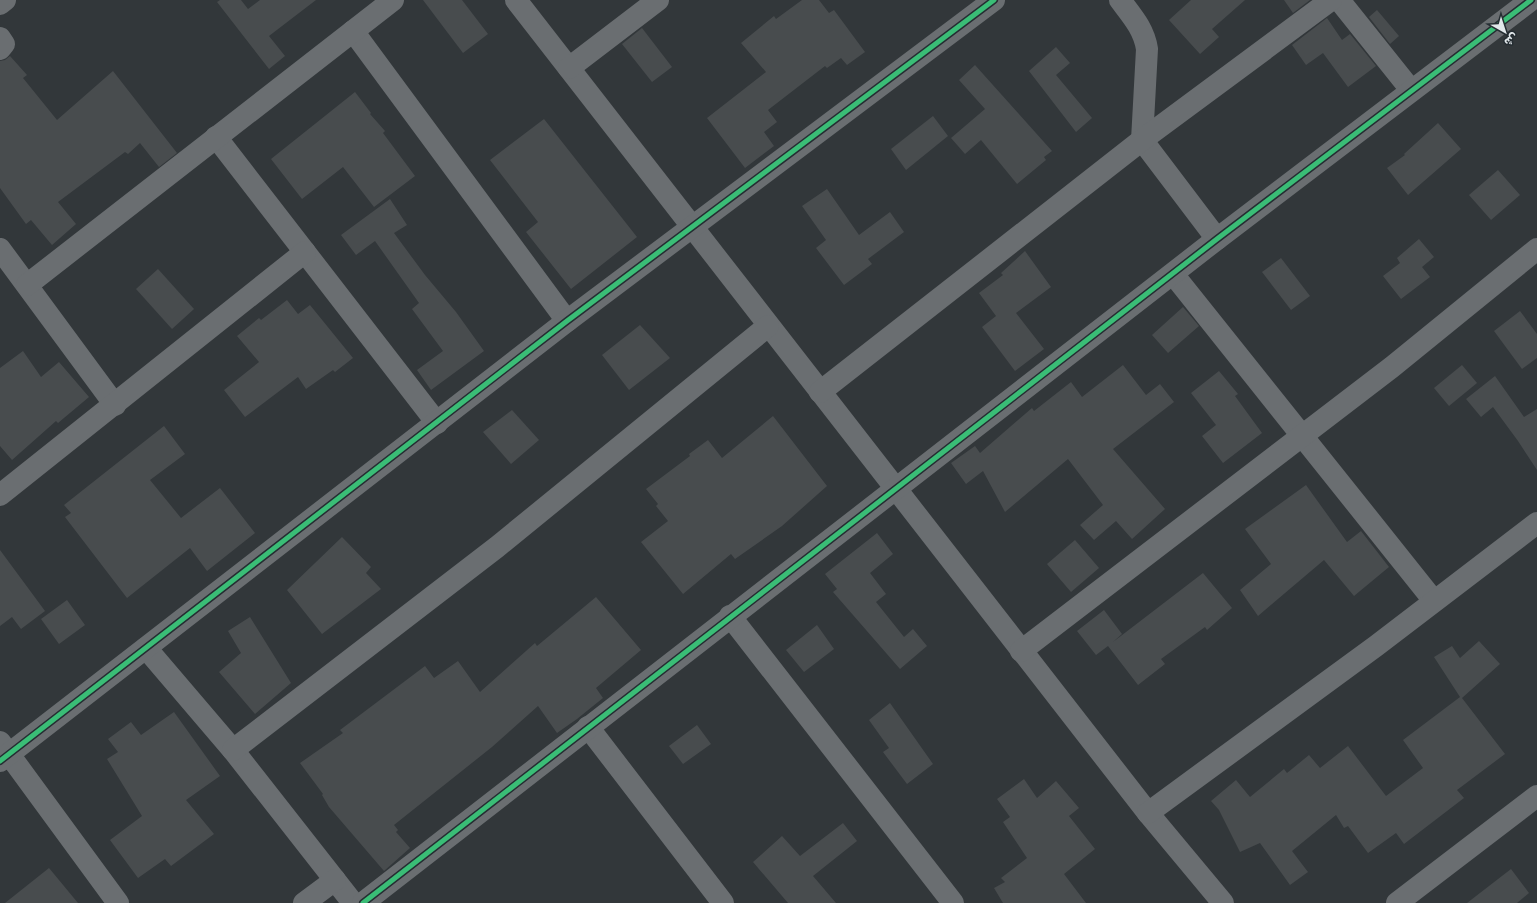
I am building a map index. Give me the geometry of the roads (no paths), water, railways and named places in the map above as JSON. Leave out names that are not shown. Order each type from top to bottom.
[{"type":"street","points":[[0,4],[5,0]]},
{"type":"street","points":[[26,285],[393,0]]},
{"type":"street","points":[[516,0],[693,226],[768,326],[896,488],[1021,651],[1148,813],[1223,903]]},
{"type":"street","points":[[569,68],[658,0]]},
{"type":"street","points":[[118,903],[3,753],[146,648],[567,321],[994,0]]},
{"type":"street","points":[[1120,0],[1140,27],[1146,38],[1147,49],[1142,140],[1217,239]]},
{"type":"street","points":[[820,392],[1142,140],[1331,0]]},
{"type":"street","points":[[1339,0],[1411,90]]},
{"type":"street","points":[[363,903],[730,616],[1217,239],[1530,0]]},
{"type":"street","points":[[353,31],[567,321]]},
{"type":"street","points":[[0,38],[4,44],[0,49]]},
{"type":"street","points":[[216,137],[437,423]]},
{"type":"street","points":[[0,249],[116,405]]},
{"type":"street","points":[[1021,651],[1392,366],[1537,249]]},
{"type":"street","points":[[0,495],[116,405],[305,252]]},
{"type":"street","points":[[1173,274],[1303,434],[1434,601]]},
{"type":"street","points":[[233,750],[497,547],[768,326]]},
{"type":"street","points":[[1148,813],[1376,646],[1537,523]]},
{"type":"street","points":[[730,616],[953,903]]},
{"type":"street","points":[[146,648],[233,750],[353,903]]},
{"type":"street","points":[[588,727],[719,902]]},
{"type":"street","points":[[1397,903],[1537,796]]},
{"type":"street","points":[[304,903],[335,880]]}]
